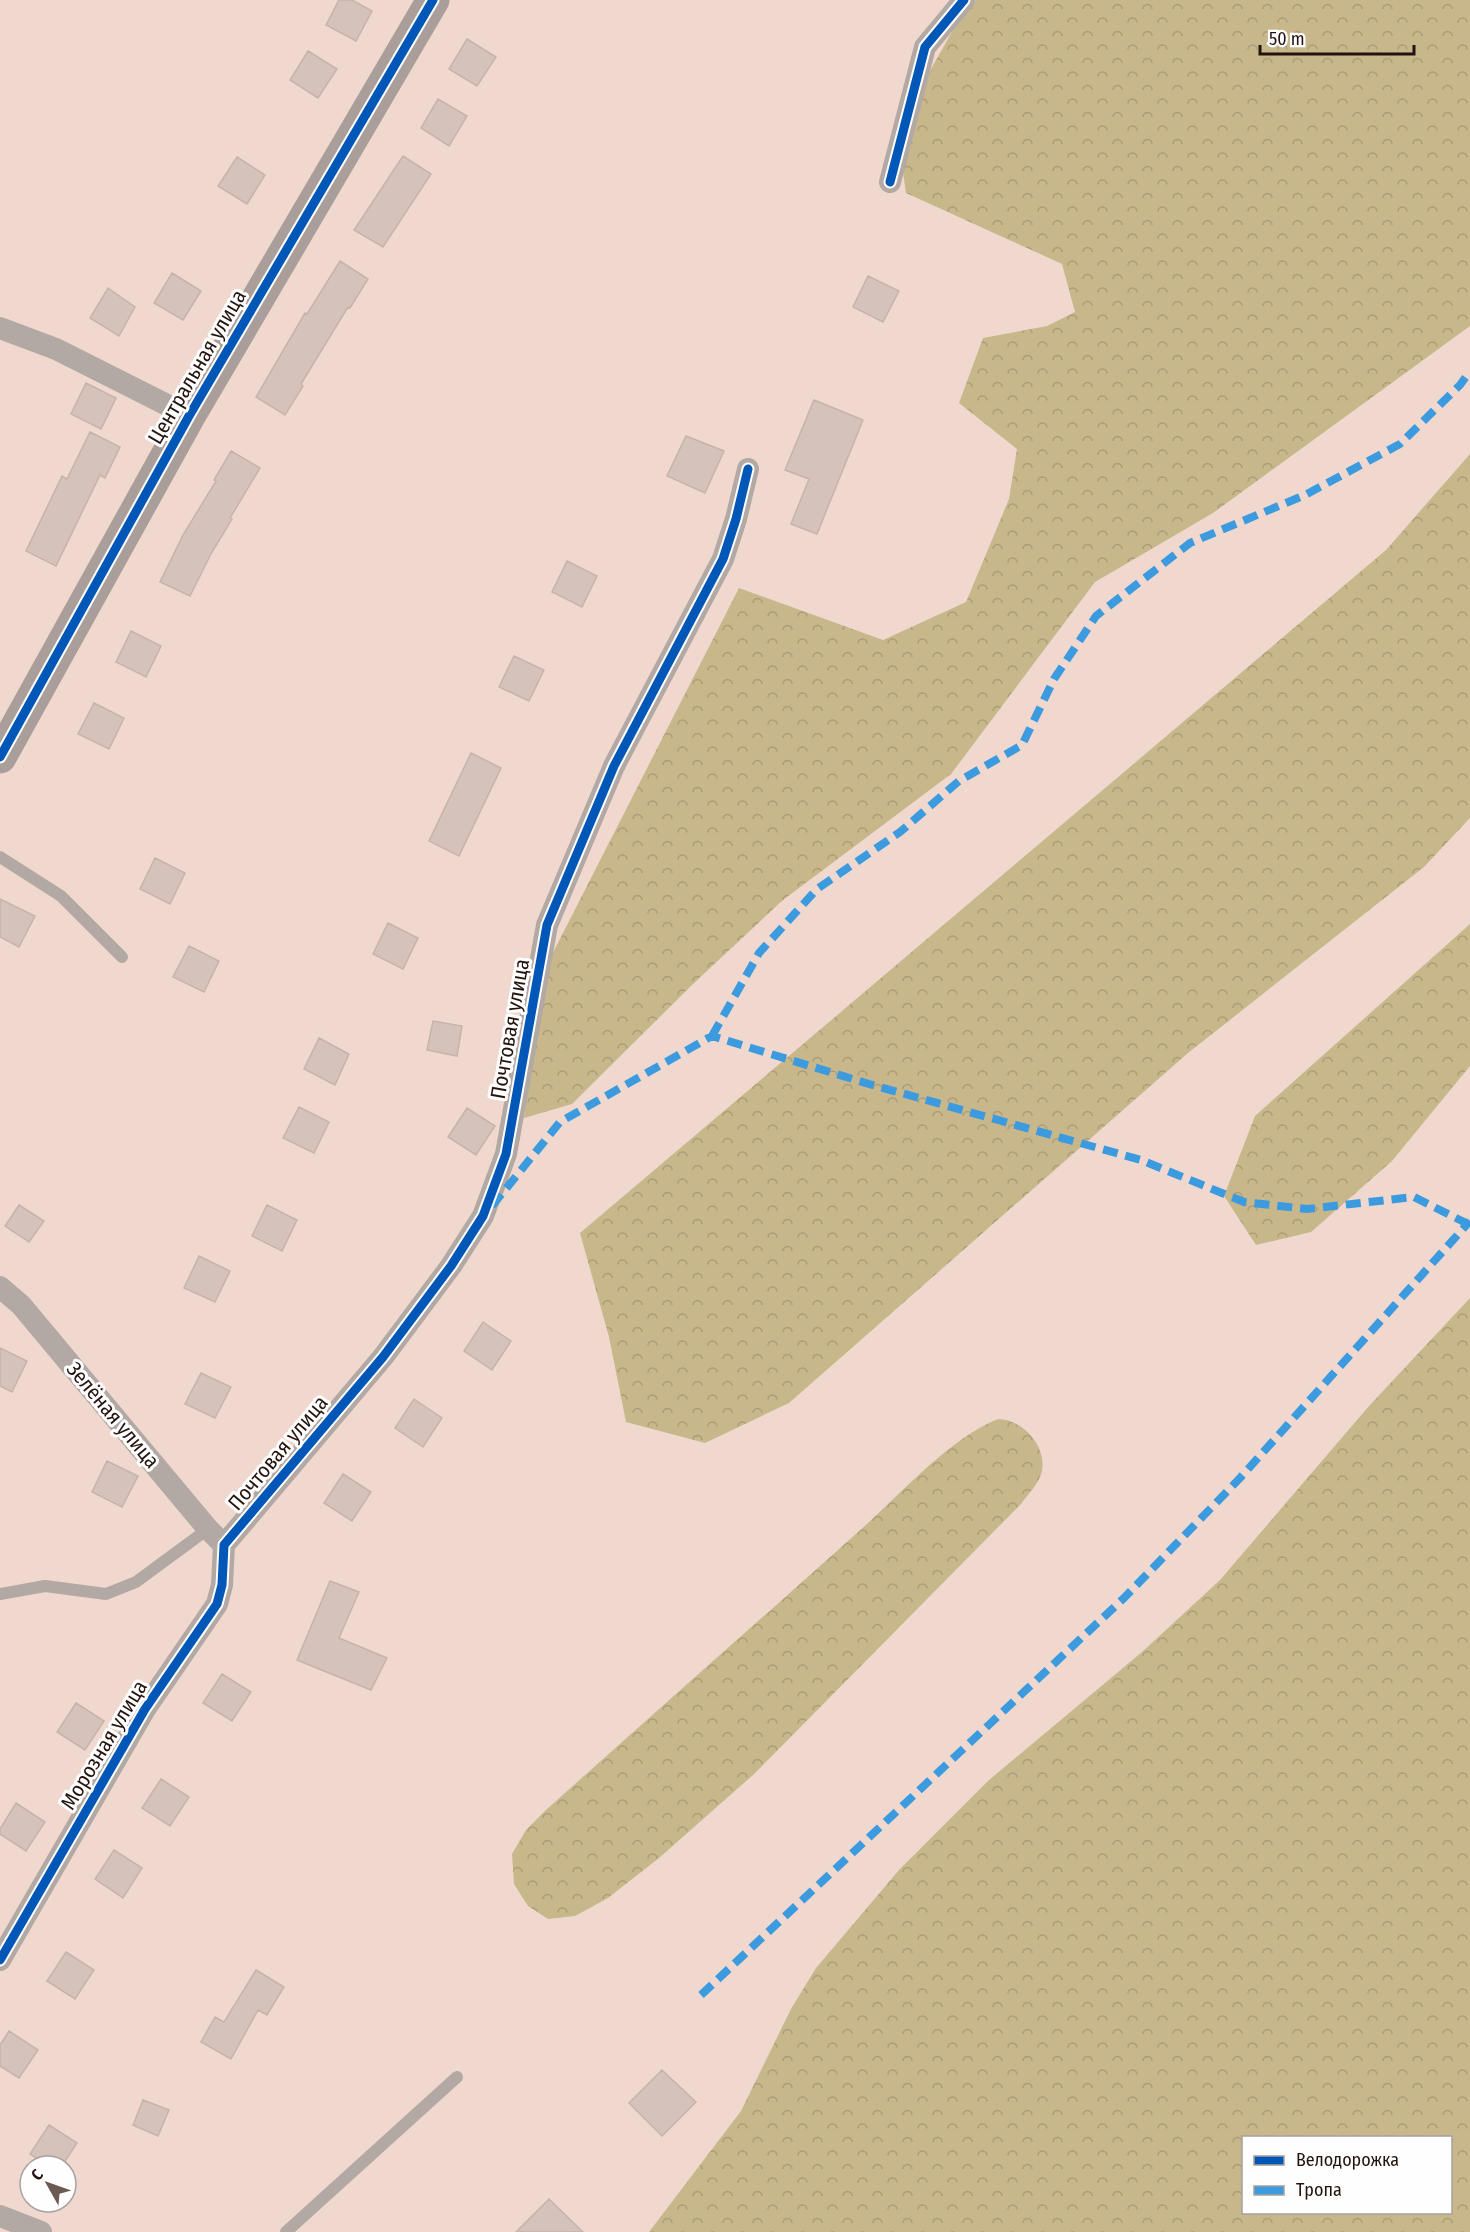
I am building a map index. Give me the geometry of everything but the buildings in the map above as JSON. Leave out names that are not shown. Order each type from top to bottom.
[{"type":"street","name":"Центральная улица","points":[[0,757],[189,416],[433,0]]},
{"type":"street","points":[[890,183],[925,46],[964,0]]},
{"type":"street","points":[[0,328],[56,349],[189,416]]},
{"type":"street","name":"Почтовая улица","points":[[224,1545],[383,1357],[451,1266],[483,1216],[506,1154],[547,925],[614,766],[723,559],[736,519],[748,469]]},
{"type":"street","name":"Зелёная улица","points":[[0,1287],[21,1305],[208,1529],[224,1545]]},
{"type":"street","name":"Морозная улица","points":[[0,1960],[145,1709],[217,1604],[222,1585],[224,1545]]},
{"type":"street","points":[[0,2216],[41,2232]]},
{"type":"lane","points":[[0,856],[61,896],[122,957]]},
{"type":"lane","points":[[0,1594],[45,1586],[106,1594],[136,1582],[208,1529]]},
{"type":"lane","points":[[286,2232],[457,2077]]},
{"type":"green space","points":[[970,0],[1470,0],[1470,326],[1213,513],[1095,582],[951,774],[783,900],[693,984],[572,1104],[524,1118],[540,978],[739,588],[883,640],[966,602],[1009,499],[1017,449],[959,403],[983,338],[1047,326],[1075,312],[1062,264],[906,193],[897,129]]},
{"type":"green space","points":[[1470,454],[1470,818],[1424,867],[1188,1053],[789,1403],[705,1443],[626,1422],[609,1337],[580,1233],[1386,550]]},
{"type":"green space","points":[[1470,924],[1470,1066],[1392,1161],[1311,1232],[1256,1245],[1224,1196],[1255,1116]]},
{"type":"green space","points":[[1470,1298],[1470,2232],[649,2232],[741,2111],[791,2009],[816,1968],[899,1870],[989,1780],[1142,1652],[1220,1580],[1369,1406]]},
{"type":"green space","points":[[998,1419],[1007,1420],[1024,1429],[1041,1452],[1043,1462],[1041,1476],[1021,1504],[753,1775],[659,1858],[608,1898],[575,1916],[548,1919],[528,1906],[514,1884],[512,1854],[526,1830],[924,1470],[961,1440]]},
{"type":"marked path","points":[[712,1036],[759,953],[817,889],[900,832],[959,781],[1022,745],[1054,679],[1096,616],[1190,543],[1305,495],[1400,444],[1460,385],[1470,371]]},
{"type":"marked path","points":[[492,1206],[560,1122],[712,1036],[869,1084],[1141,1160],[1244,1202],[1307,1209],[1414,1197],[1470,1225]]},
{"type":"marked path","points":[[701,1995],[1124,1598],[1240,1478],[1470,1221]]},
{"type":"cycle path","points":[[0,757],[189,416],[433,0]]},
{"type":"cycle path","points":[[890,182],[925,47],[964,0]]},
{"type":"cycle path","points":[[0,1960],[145,1709],[217,1604],[222,1585],[224,1545],[383,1357],[451,1266],[483,1216],[506,1154],[547,925],[614,766],[723,559],[736,519],[748,469]]}]
